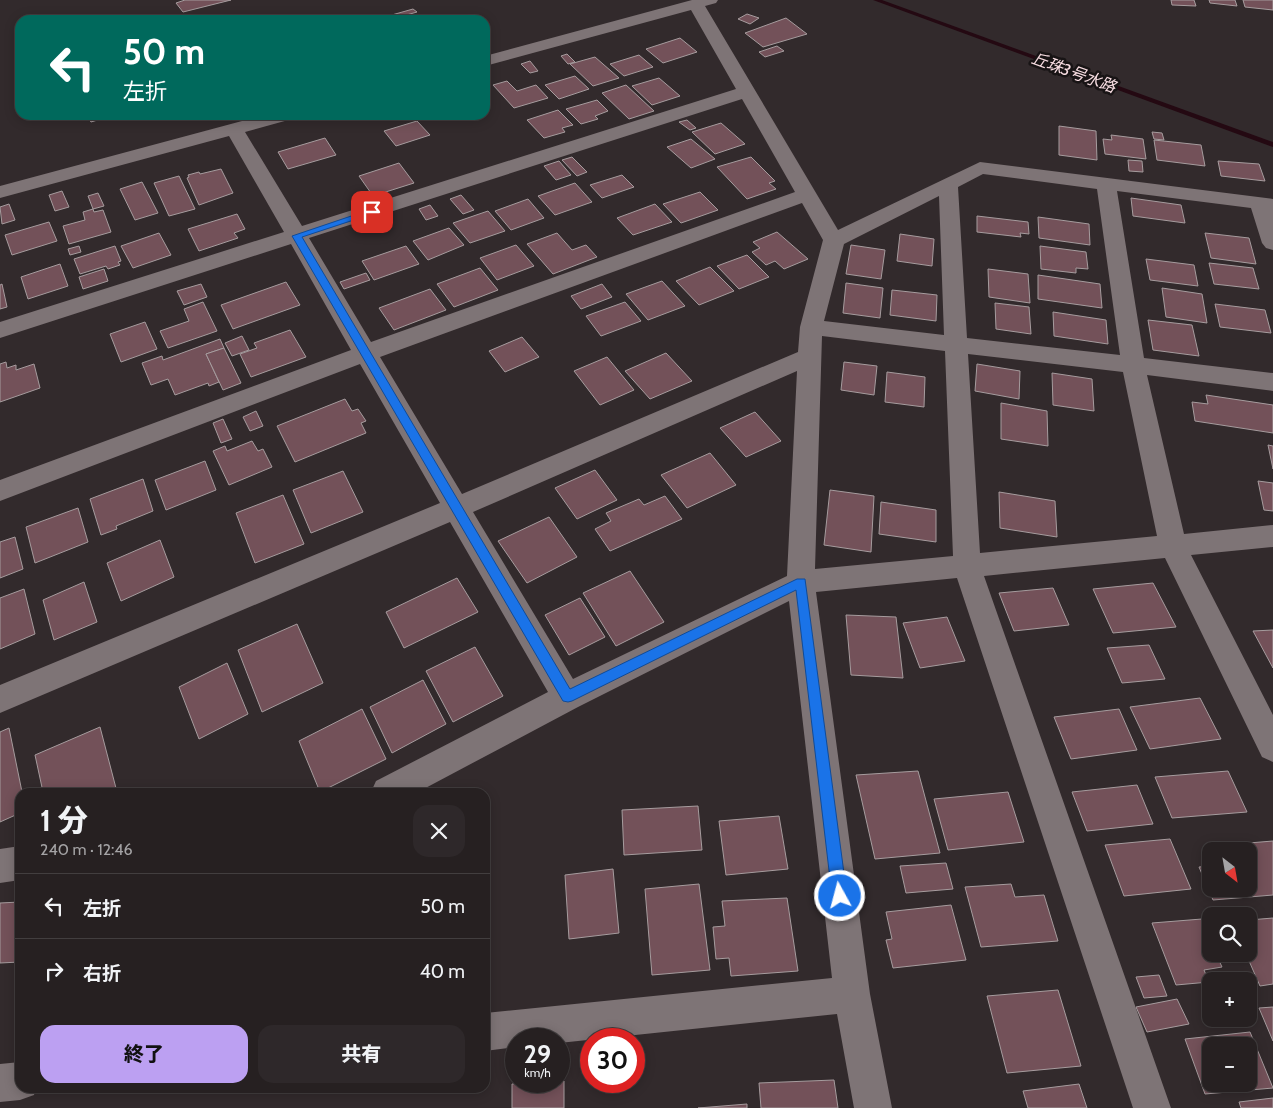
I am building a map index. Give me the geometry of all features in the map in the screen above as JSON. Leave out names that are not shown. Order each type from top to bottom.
[{"type":"street","points":[[490,60],[703,2],[747,91],[834,240],[811,326],[801,582],[852,994],[873,1108]]},
{"type":"street","points":[[0,330],[747,91]]},
{"type":"street","points":[[0,192],[267,120]]},
{"type":"street","points":[[234,129],[568,696]]},
{"type":"street","points":[[834,240],[980,168],[1266,204],[1273,243]]},
{"type":"street","points":[[948,184],[954,344],[967,566],[1152,1108]]},
{"type":"street","points":[[1106,184],[1132,366],[1173,547],[1273,747]]},
{"type":"street","points":[[0,491],[366,353],[808,194]]},
{"type":"street","points":[[811,326],[1273,382]]},
{"type":"street","points":[[0,699],[456,508],[810,356]]},
{"type":"street","points":[[395,788],[568,696],[801,582],[1273,536]]},
{"type":"street","points":[[0,866],[15,864]]},
{"type":"street","points":[[490,1031],[852,994]]},
{"type":"street","points":[[0,1083],[15,1082]]},
{"type":"building","points":[[185,0],[231,0],[183,12],[176,3]]},
{"type":"building","points":[[1171,0],[1194,0],[1196,6],[1172,5]]},
{"type":"building","points":[[1209,0],[1235,0],[1237,6],[1210,3]]},
{"type":"building","points":[[1243,0],[1273,0],[1273,10],[1245,7]]},
{"type":"building","points":[[413,9],[417,12],[406,15],[392,15]]},
{"type":"building","points":[[747,14],[759,18],[750,24],[738,19]]},
{"type":"building","points":[[786,18],[807,34],[763,47],[745,33]]},
{"type":"building","points":[[680,38],[697,52],[663,63],[646,49]]},
{"type":"building","points":[[777,46],[784,51],[765,57],[759,52]]},
{"type":"building","points":[[567,54],[575,62],[568,64],[561,56]]},
{"type":"building","points":[[639,55],[653,67],[624,76],[610,64]]},
{"type":"building","points":[[595,57],[619,78],[593,86],[570,64]]},
{"type":"building","points":[[530,61],[538,71],[530,73],[521,64]]},
{"type":"building","points":[[575,76],[589,89],[559,99],[545,85]]},
{"type":"building","points":[[659,78],[680,96],[652,105],[632,86]]},
{"type":"building","points":[[507,81],[517,91],[536,85],[548,98],[514,108],[493,85]]},
{"type":"building","points":[[626,85],[654,111],[629,119],[602,93]]},
{"type":"building","points":[[597,100],[608,111],[595,116],[598,119],[581,124],[566,109]]},
{"type":"building","points":[[558,110],[573,125],[562,128],[565,132],[544,138],[527,120]]},
{"type":"building","points":[[687,120],[696,128],[690,130],[679,122]]},
{"type":"building","points":[[417,121],[430,135],[396,146],[384,131]]},
{"type":"building","points":[[721,123],[745,144],[715,154],[692,132]]},
{"type":"building","points":[[1059,126],[1096,131],[1097,160],[1059,155]]},
{"type":"building","points":[[1152,132],[1162,133],[1164,140],[1154,139]]},
{"type":"building","points":[[1111,135],[1143,139],[1146,159],[1105,154],[1103,139],[1112,140]]},
{"type":"building","points":[[325,138],[336,155],[288,169],[278,152]]},
{"type":"building","points":[[691,139],[715,159],[691,168],[667,147]]},
{"type":"building","points":[[1154,140],[1201,145],[1205,166],[1157,160]]},
{"type":"building","points":[[572,157],[587,172],[577,176],[562,160]]},
{"type":"building","points":[[751,157],[775,181],[769,183],[776,189],[747,199],[717,167]]},
{"type":"building","points":[[1128,160],[1142,161],[1143,172],[1129,171]]},
{"type":"building","points":[[559,161],[571,175],[556,180],[544,166]]},
{"type":"building","points":[[1218,161],[1259,164],[1265,181],[1221,176]]},
{"type":"building","points":[[399,163],[414,183],[373,196],[359,176]]},
{"type":"building","points":[[221,169],[233,193],[199,205],[187,178],[189,177],[188,175]]},
{"type":"building","points":[[622,175],[634,187],[602,198],[590,185]]},
{"type":"building","points":[[179,176],[195,209],[169,216],[154,183]]},
{"type":"building","points":[[142,182],[158,213],[135,220],[120,189]]},
{"type":"building","points":[[575,183],[592,202],[555,215],[538,196]]},
{"type":"building","points":[[62,191],[69,207],[55,211],[49,195]]},
{"type":"building","points":[[700,192],[718,210],[681,223],[663,204]]},
{"type":"building","points":[[98,193],[104,206],[93,209],[88,196]]},
{"type":"building","points":[[461,195],[474,210],[463,214],[450,199]]},
{"type":"building","points":[[1131,198],[1181,205],[1185,223],[1133,216]]},
{"type":"building","points":[[528,199],[544,218],[511,230],[495,211]]},
{"type":"building","points":[[9,204],[15,220],[2,224],[0,207]]},
{"type":"building","points":[[655,204],[672,222],[633,235],[617,218]]},
{"type":"building","points":[[430,205],[438,216],[426,220],[419,209]]},
{"type":"building","points":[[93,209],[94,212],[103,210],[111,232],[69,244],[63,226],[85,220],[83,212]]},
{"type":"building","points":[[488,211],[505,231],[470,243],[453,223]]},
{"type":"building","points":[[237,214],[245,229],[234,233],[238,238],[199,251],[188,229]]},
{"type":"building","points":[[977,216],[1028,222],[1029,234],[1020,233],[1021,237],[977,232]]},
{"type":"building","points":[[1038,217],[1089,224],[1090,245],[1039,238]]},
{"type":"building","points":[[49,222],[57,241],[12,255],[5,235]]},
{"type":"building","points":[[449,228],[464,245],[428,260],[413,241]]},
{"type":"building","points":[[777,232],[808,259],[784,269],[775,261],[766,265],[752,252],[760,248],[753,242]]},
{"type":"building","points":[[159,233],[171,255],[133,268],[121,246]]},
{"type":"building","points":[[557,233],[572,250],[586,245],[597,257],[553,274],[527,244]]},
{"type":"building","points":[[1205,233],[1249,238],[1256,264],[1211,258]]},
{"type":"building","points":[[900,234],[934,239],[932,266],[897,261]]},
{"type":"building","points":[[516,245],[534,266],[497,280],[480,258]]},
{"type":"building","points":[[851,245],[885,250],[881,279],[846,274]]},
{"type":"building","points":[[79,246],[81,252],[70,255],[68,249]]},
{"type":"building","points":[[115,246],[121,261],[118,262],[120,265],[108,269],[106,266],[80,274],[74,259]]},
{"type":"building","points":[[406,246],[419,264],[374,280],[362,261]]},
{"type":"building","points":[[1040,246],[1086,252],[1088,269],[1076,268],[1076,273],[1041,269]]},
{"type":"building","points":[[747,255],[769,277],[739,289],[717,266]]},
{"type":"building","points":[[1146,259],[1194,265],[1198,286],[1150,280]]},
{"type":"building","points":[[1209,263],[1253,268],[1259,289],[1214,284]]},
{"type":"building","points":[[60,264],[68,286],[28,299],[21,277]]},
{"type":"building","points":[[710,267],[734,291],[699,305],[676,281]]},
{"type":"building","points":[[480,268],[498,290],[454,307],[437,284]]},
{"type":"building","points":[[104,269],[108,281],[83,289],[79,277]]},
{"type":"building","points":[[988,269],[1028,274],[1030,303],[989,297]]},
{"type":"building","points":[[366,273],[370,280],[344,289],[340,282]]},
{"type":"building","points":[[1038,275],[1100,284],[1102,308],[1038,299]]},
{"type":"building","points":[[662,281],[685,306],[648,320],[626,294]]},
{"type":"building","points":[[286,282],[300,305],[233,329],[221,305]]},
{"type":"building","points":[[846,283],[883,288],[880,318],[843,313]]},
{"type":"building","points":[[2,284],[7,307],[0,309],[0,285]]},
{"type":"building","points":[[201,284],[207,297],[184,305],[177,291]]},
{"type":"building","points":[[602,284],[612,297],[581,309],[571,296]]},
{"type":"building","points":[[1162,288],[1202,294],[1207,323],[1166,317]]},
{"type":"building","points":[[430,289],[446,310],[394,330],[379,308]]},
{"type":"building","points":[[892,290],[937,295],[936,321],[890,315]]},
{"type":"building","points":[[203,302],[217,331],[168,348],[160,331],[189,321],[184,309]]},
{"type":"building","points":[[625,302],[641,321],[601,336],[586,316]]},
{"type":"building","points":[[995,303],[1029,307],[1031,334],[996,329]]},
{"type":"building","points":[[1215,304],[1265,310],[1271,333],[1220,327]]},
{"type":"building","points":[[1053,312],[1106,320],[1108,344],[1054,336]]},
{"type":"building","points":[[1148,320],[1192,325],[1199,356],[1153,350]]},
{"type":"building","points":[[145,322],[157,349],[121,362],[110,334]]},
{"type":"building","points":[[290,330],[306,357],[251,377],[240,354],[257,348],[254,343]]},
{"type":"building","points":[[242,336],[249,350],[232,356],[225,343]]},
{"type":"building","points":[[522,337],[539,357],[505,372],[489,351]]},
{"type":"building","points":[[220,339],[224,348],[206,354],[219,382],[209,386],[208,383],[175,395],[168,379],[151,385],[142,363],[162,356],[163,360]]},
{"type":"building","points":[[224,348],[241,383],[223,390],[206,354]]},
{"type":"building","points":[[666,353],[692,381],[650,399],[625,371]]},
{"type":"building","points":[[607,357],[634,390],[600,405],[574,371]]},
{"type":"building","points":[[6,362],[7,368],[16,365],[16,370],[34,364],[40,388],[0,402],[0,364]]},
{"type":"building","points":[[844,362],[877,366],[874,395],[841,390]]},
{"type":"building","points":[[977,364],[1020,371],[1019,399],[975,391]]},
{"type":"building","points":[[887,372],[925,377],[924,407],[885,402]]},
{"type":"building","points":[[1052,373],[1092,379],[1094,411],[1053,405]]},
{"type":"building","points":[[1206,395],[1273,405],[1273,433],[1195,421],[1192,402],[1208,404]]},
{"type":"building","points":[[345,399],[352,411],[358,409],[366,421],[361,423],[366,433],[295,462],[277,426]]},
{"type":"building","points":[[1001,403],[1047,411],[1048,446],[1001,439]]},
{"type":"building","points":[[256,411],[263,426],[250,431],[243,417]]},
{"type":"building","points":[[755,412],[781,441],[746,457],[720,428]]},
{"type":"building","points":[[223,419],[232,439],[221,443],[213,423]]},
{"type":"building","points":[[252,441],[258,451],[263,449],[272,467],[229,485],[213,451],[225,446],[227,451]]},
{"type":"building","points":[[1268,445],[1273,446],[1273,469]]},
{"type":"building","points":[[710,453],[736,485],[687,508],[661,475]]},
{"type":"building","points":[[205,461],[216,490],[166,510],[155,480]]},
{"type":"building","points":[[595,470],[617,500],[577,519],[555,488]]},
{"type":"building","points":[[343,471],[363,512],[311,533],[293,490]]},
{"type":"building","points":[[143,479],[153,511],[116,526],[117,529],[101,535],[90,499]]},
{"type":"building","points":[[1258,481],[1273,483],[1273,511],[1264,510]]},
{"type":"building","points":[[830,490],[874,496],[871,552],[824,545]]},
{"type":"building","points":[[999,492],[1055,501],[1057,537],[1000,528]]},
{"type":"building","points":[[283,495],[304,544],[255,563],[236,513]]},
{"type":"building","points":[[665,496],[682,519],[610,551],[595,529],[611,521],[606,513],[639,499],[644,505]]},
{"type":"building","points":[[881,502],[936,510],[936,542],[879,534]]},
{"type":"building","points":[[78,508],[88,542],[35,563],[26,527]]},
{"type":"building","points":[[549,517],[577,557],[527,583],[498,541]]},
{"type":"building","points":[[15,537],[23,569],[0,578],[0,542]]},
{"type":"building","points":[[160,540],[174,577],[121,601],[107,563]]},
{"type":"building","points":[[630,571],[664,622],[616,646],[583,593]]},
{"type":"building","points":[[457,578],[478,612],[404,648],[386,612]]},
{"type":"building","points":[[84,582],[97,622],[54,640],[43,600]]},
{"type":"building","points":[[1153,583],[1176,627],[1113,633],[1093,589]]},
{"type":"building","points":[[1053,588],[1069,625],[1014,631],[999,593]]},
{"type":"building","points":[[24,589],[35,634],[0,649],[0,598]]},
{"type":"building","points":[[580,598],[605,637],[569,655],[545,615]]},
{"type":"building","points":[[846,615],[896,617],[903,678],[851,675]]},
{"type":"building","points":[[947,617],[965,661],[920,668],[903,623]]},
{"type":"building","points":[[297,624],[323,683],[262,712],[238,650]]},
{"type":"building","points":[[1273,630],[1273,668],[1253,631]]},
{"type":"building","points":[[1149,645],[1165,679],[1122,683],[1107,648]]},
{"type":"building","points":[[475,647],[503,696],[453,722],[426,671]]},
{"type":"building","points":[[227,663],[248,714],[199,739],[179,687]]},
{"type":"building","points":[[423,680],[446,724],[392,753],[370,707]]},
{"type":"building","points":[[1200,698],[1221,739],[1150,749],[1130,707]]},
{"type":"building","points":[[362,709],[386,759],[328,788],[318,788],[299,741]]},
{"type":"building","points":[[1119,709],[1137,750],[1071,759],[1054,717]]},
{"type":"building","points":[[100,727],[116,788],[42,788],[35,755]]},
{"type":"building","points":[[9,728],[21,788],[15,788],[15,815],[0,822],[0,732]]},
{"type":"building","points":[[918,771],[940,853],[875,859],[856,775]]},
{"type":"building","points":[[1228,771],[1247,812],[1172,818],[1155,777]]},
{"type":"building","points":[[1137,785],[1153,824],[1087,831],[1072,792]]},
{"type":"building","points":[[1008,792],[1024,842],[948,850],[934,799]]},
{"type":"building","points":[[698,806],[702,850],[624,855],[622,810]]},
{"type":"building","points":[[779,816],[788,869],[726,875],[719,821]]},
{"type":"building","points":[[1170,839],[1191,889],[1124,896],[1105,845]]},
{"type":"building","points":[[1273,841],[1273,895],[1258,896],[1258,842]]},
{"type":"building","points":[[946,863],[953,889],[906,893],[900,866]]},
{"type":"building","points":[[613,869],[619,933],[569,939],[565,875]]},
{"type":"building","points":[[699,884],[710,970],[652,975],[645,889]]},
{"type":"building","points":[[1011,884],[1015,897],[1044,895],[1058,941],[981,947],[965,887]]},
{"type":"building","points":[[787,898],[798,971],[731,976],[729,958],[716,959],[713,927],[725,926],[722,901]]},
{"type":"building","points":[[1212,898],[1237,898],[1213,900]]},
{"type":"building","points":[[15,902],[15,962],[0,963],[0,903]]},
{"type":"building","points":[[951,905],[966,960],[893,968],[886,940],[892,939],[886,912]]},
{"type":"building","points":[[1273,918],[1273,984],[1260,986],[1257,972],[1254,972],[1250,962],[1257,962],[1257,919]]},
{"type":"building","points":[[1202,919],[1202,962],[1220,962],[1222,967],[1204,970],[1205,972],[1202,972],[1202,983],[1176,985],[1152,923]]},
{"type":"building","points":[[1159,975],[1167,996],[1144,998],[1136,977]]},
{"type":"building","points":[[1058,990],[1081,1066],[1007,1073],[987,996]]},
{"type":"building","points":[[1177,999],[1189,1024],[1147,1032],[1136,1007]]},
{"type":"building","points":[[1273,1007],[1273,1041],[1259,1008]]},
{"type":"building","points":[[1250,1032],[1252,1037],[1204,1037]]},
{"type":"building","points":[[1202,1037],[1202,1086],[1185,1039]]},
{"type":"building","points":[[1257,1049],[1273,1088],[1257,1089]]},
{"type":"building","points":[[834,1080],[838,1108],[761,1108],[759,1083]]},
{"type":"building","points":[[1079,1084],[1087,1108],[1028,1108],[1023,1091]]},
{"type":"building","points":[[1204,1092],[1228,1092],[1205,1094]]},
{"type":"building","points":[[512,1093],[564,1093],[564,1108],[512,1108]]},
{"type":"building","points":[[1273,1098],[1273,1108],[1241,1108],[1239,1102]]},
{"type":"building","points":[[747,1104],[747,1108],[698,1108]]},
{"type":"waterway","name":"丘珠3号水路","points":[[876,0],[1273,145]]},
{"type":"route","points":[[372,212],[297,236],[568,696],[801,582],[840,896]]}]
